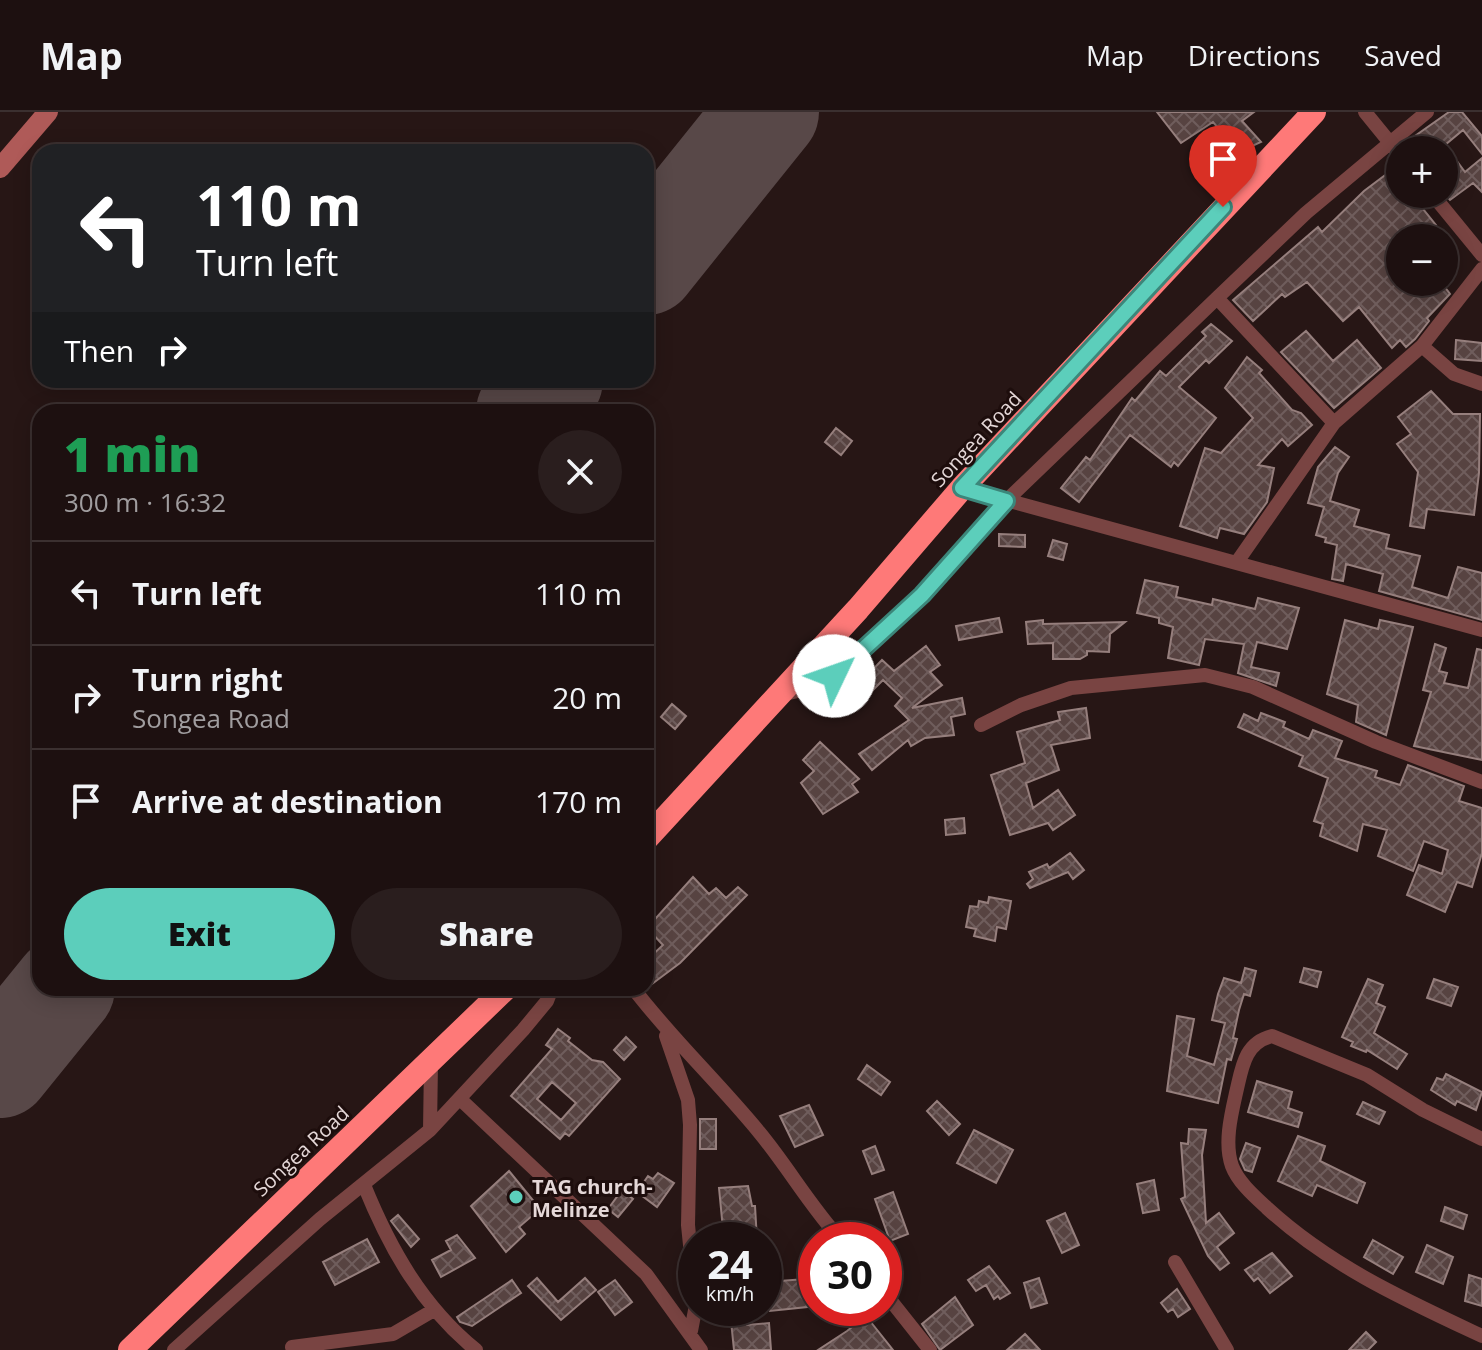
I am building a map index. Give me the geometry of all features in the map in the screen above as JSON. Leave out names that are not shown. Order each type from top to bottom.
[{"type":"highway","name":"Songea Road","points":[[654,830],[780,695],[962,488],[1314,112]]},
{"type":"highway","name":"Songea Road","points":[[130,1350],[498,996]]},
{"type":"street","points":[[0,168],[48,112]]},
{"type":"street","points":[[1365,112],[1386,138]]},
{"type":"street","points":[[1397,136],[1427,112]]},
{"type":"street","points":[[780,695],[807,689],[834,676],[922,595],[1006,501],[1217,298],[1386,145]]},
{"type":"street","points":[[1443,208],[1482,255]]},
{"type":"street","points":[[1237,562],[1334,423],[1422,346],[1482,269]]},
{"type":"street","points":[[1217,298],[1334,423]]},
{"type":"street","points":[[1422,346],[1454,374],[1482,384]]},
{"type":"street","points":[[962,488],[1482,630]]},
{"type":"street","points":[[981,725],[1021,705],[1071,688],[1205,675],[1253,687],[1376,742],[1482,782]]},
{"type":"street","points":[[174,1350],[261,1269],[430,1130],[523,1030],[549,996]]},
{"type":"street","points":[[639,996],[663,1028],[759,1132],[825,1222]]},
{"type":"street","points":[[663,1028],[688,1100],[688,1225],[696,1296],[691,1331]]},
{"type":"street","points":[[1482,1139],[1423,1110],[1367,1075],[1272,1036],[1257,1040],[1248,1051],[1235,1099],[1228,1145],[1237,1178],[1288,1227],[1362,1279],[1482,1336]]},
{"type":"street","points":[[430,1130],[431,1063]]},
{"type":"street","points":[[460,1099],[633,1260],[691,1331],[701,1350]]},
{"type":"street","points":[[364,1185],[403,1267],[434,1310],[476,1350]]},
{"type":"street","points":[[1175,1262],[1227,1350]]},
{"type":"street","points":[[292,1347],[393,1334],[434,1310]]},
{"type":"street","points":[[902,1315],[930,1350]]},
{"type":"building","points":[[1157,112],[1254,112],[1242,121],[1261,142],[1239,152],[1213,122],[1181,143]]},
{"type":"building","points":[[1449,112],[1462,112],[1482,136],[1482,154],[1463,130],[1456,136],[1415,136]]},
{"type":"building","points":[[1482,158],[1482,192],[1473,183],[1458,194],[1458,163],[1465,172]]},
{"type":"building","points":[[1386,174],[1386,208],[1422,208],[1435,224],[1386,224],[1386,296],[1448,296],[1427,318],[1429,321],[1415,339],[1406,347],[1400,340],[1392,348],[1359,307],[1343,321],[1307,282],[1285,297],[1282,294],[1253,321],[1233,300],[1318,227],[1322,232],[1364,191]]},
{"type":"building","points":[[1211,324],[1232,341],[1209,363],[1206,360],[1179,387],[1216,418],[1178,466],[1174,462],[1171,467],[1130,435],[1079,502],[1061,488],[1086,457],[1090,460],[1132,398],[1135,401],[1160,371],[1166,376],[1206,336],[1202,332]]},
{"type":"building","points":[[1306,331],[1333,361],[1357,340],[1381,368],[1334,408],[1281,352]]},
{"type":"building","points":[[1456,340],[1482,343],[1482,361],[1455,359]]},
{"type":"building","points":[[1247,357],[1262,370],[1259,373],[1292,410],[1301,413],[1312,425],[1288,446],[1282,439],[1258,465],[1274,468],[1267,502],[1244,534],[1220,528],[1217,538],[1180,526],[1205,448],[1221,453],[1253,418],[1225,388]]},
{"type":"building","points":[[1431,391],[1453,414],[1480,414],[1479,473],[1474,515],[1427,509],[1424,528],[1410,526],[1418,472],[1397,444],[1411,434],[1398,417]]},
{"type":"building","points":[[836,428],[852,441],[841,455],[825,442]]},
{"type":"building","points":[[1335,447],[1349,457],[1338,473],[1330,501],[1359,510],[1354,526],[1389,535],[1386,548],[1420,556],[1412,587],[1448,598],[1458,567],[1482,573],[1482,620],[1379,591],[1383,574],[1346,564],[1343,581],[1332,579],[1337,545],[1325,542],[1326,538],[1316,535],[1324,507],[1308,503],[1318,467]]},
{"type":"building","points":[[999,534],[1025,535],[1025,547],[999,546]]},
{"type":"building","points":[[1053,540],[1067,544],[1063,560],[1048,556]]},
{"type":"building","points":[[1145,580],[1178,587],[1176,597],[1212,605],[1213,599],[1255,609],[1258,598],[1299,608],[1287,649],[1257,642],[1251,667],[1279,673],[1276,686],[1238,673],[1244,644],[1205,639],[1199,665],[1168,658],[1173,627],[1159,623],[1159,618],[1137,613]]},
{"type":"building","points":[[999,618],[1002,632],[959,640],[956,626]]},
{"type":"building","points":[[1043,620],[1043,624],[1125,622],[1110,634],[1109,652],[1087,651],[1087,655],[1080,659],[1053,659],[1053,643],[1028,644],[1026,622]]},
{"type":"building","points":[[1345,620],[1378,629],[1380,620],[1413,627],[1386,735],[1356,722],[1358,705],[1327,694]]},
{"type":"building","points":[[1435,644],[1446,648],[1439,671],[1447,673],[1444,683],[1468,688],[1477,649],[1482,650],[1482,760],[1414,746],[1431,692],[1423,690]]},
{"type":"building","points":[[926,646],[940,665],[930,672],[942,685],[912,708],[962,698],[965,714],[951,717],[954,735],[925,738],[911,746],[908,740],[872,770],[859,754],[909,720],[895,706],[902,698],[883,680],[869,694],[859,684],[882,660],[894,671]]},
{"type":"building","points":[[672,704],[686,716],[675,729],[661,717]]},
{"type":"building","points":[[1086,708],[1090,738],[1051,745],[1059,770],[1026,783],[1033,808],[1058,790],[1075,815],[1053,830],[1048,823],[1010,835],[991,775],[1025,763],[1017,732],[1060,720],[1058,712]]},
{"type":"building","points":[[1261,713],[1285,722],[1283,727],[1309,739],[1313,730],[1342,741],[1335,758],[1377,771],[1375,777],[1400,785],[1408,765],[1464,786],[1459,801],[1482,808],[1482,853],[1472,887],[1457,882],[1445,912],[1407,895],[1419,865],[1442,874],[1448,850],[1424,841],[1413,871],[1378,856],[1387,830],[1363,824],[1357,851],[1320,836],[1323,824],[1314,821],[1328,778],[1299,766],[1303,756],[1238,727],[1244,714],[1258,721]]},
{"type":"building","points":[[820,742],[859,779],[852,784],[858,792],[823,814],[801,783],[814,771],[803,760]]},
{"type":"building","points":[[964,818],[965,833],[946,835],[945,820]]},
{"type":"building","points":[[1070,853],[1084,870],[1073,879],[1068,872],[1030,888],[1027,884],[1033,879],[1029,872],[1047,864],[1049,868]]},
{"type":"building","points":[[693,877],[709,894],[716,888],[726,898],[738,887],[747,895],[680,963],[654,982],[654,953],[663,945],[654,935],[654,920]]},
{"type":"building","points":[[989,897],[1011,901],[1006,929],[997,927],[995,941],[974,936],[976,929],[966,927],[970,906],[978,907],[979,901],[988,903]]},
{"type":"building","points":[[1245,968],[1256,971],[1250,996],[1244,994],[1239,1010],[1233,1038],[1237,1039],[1231,1060],[1227,1059],[1218,1103],[1167,1091],[1177,1016],[1194,1019],[1187,1056],[1214,1065],[1225,1023],[1212,1020],[1218,994],[1224,978],[1241,983]]},
{"type":"building","points":[[1304,968],[1321,972],[1317,987],[1300,982]]},
{"type":"building","points":[[1368,979],[1383,985],[1376,1003],[1385,1007],[1374,1033],[1407,1054],[1397,1069],[1367,1050],[1351,1046],[1353,1042],[1342,1037]]},
{"type":"building","points":[[1434,979],[1458,987],[1451,1006],[1427,998]]},
{"type":"building","points":[[558,1029],[570,1038],[568,1041],[592,1060],[603,1062],[620,1079],[569,1136],[565,1133],[560,1139],[511,1096],[552,1049],[546,1045]],"holes":[[[552,1082],[576,1103],[561,1120],[537,1099]]]},
{"type":"building","points":[[626,1037],[636,1047],[624,1060],[614,1050]]},
{"type":"building","points":[[867,1065],[890,1082],[881,1095],[858,1079]]},
{"type":"building","points":[[1446,1074],[1482,1092],[1476,1110],[1457,1101],[1455,1105],[1431,1090],[1437,1078],[1443,1080]]},
{"type":"building","points":[[1257,1081],[1292,1092],[1288,1108],[1302,1113],[1298,1127],[1248,1112]]},
{"type":"building","points":[[937,1101],[960,1124],[949,1135],[927,1111]]},
{"type":"building","points":[[1363,1102],[1385,1112],[1379,1124],[1357,1114]]},
{"type":"building","points":[[809,1105],[823,1135],[795,1147],[780,1116]]},
{"type":"building","points":[[700,1119],[716,1119],[716,1149],[700,1149]]},
{"type":"building","points":[[1189,1129],[1206,1130],[1202,1155],[1206,1223],[1219,1213],[1234,1233],[1217,1247],[1229,1263],[1220,1270],[1208,1256],[1181,1199],[1185,1197],[1181,1143],[1188,1144]]},
{"type":"building","points":[[974,1130],[1013,1150],[996,1183],[957,1163]]},
{"type":"building","points":[[1298,1136],[1325,1146],[1320,1161],[1365,1183],[1357,1203],[1317,1185],[1312,1196],[1278,1181]]},
{"type":"building","points":[[1246,1143],[1260,1148],[1252,1172],[1245,1170],[1240,1159]]},
{"type":"building","points":[[875,1146],[884,1170],[872,1174],[863,1151]]},
{"type":"building","points":[[509,1171],[540,1209],[519,1227],[525,1234],[506,1252],[471,1206]]},
{"type":"building","points":[[658,1173],[674,1183],[657,1207],[637,1192],[648,1176],[653,1179]]},
{"type":"building","points":[[1154,1180],[1159,1210],[1143,1213],[1137,1184]]},
{"type":"building","points":[[748,1186],[752,1206],[755,1206],[756,1222],[722,1222],[719,1188]]},
{"type":"building","points":[[622,1190],[633,1199],[618,1217],[608,1209]]},
{"type":"building","points":[[893,1192],[908,1234],[902,1236],[902,1222],[883,1222],[875,1199]]},
{"type":"building","points":[[1445,1207],[1467,1215],[1463,1229],[1441,1221]]},
{"type":"building","points":[[1065,1213],[1079,1245],[1062,1253],[1047,1221]]},
{"type":"building","points":[[398,1215],[419,1239],[411,1247],[391,1221]]},
{"type":"building","points":[[457,1235],[475,1258],[441,1277],[432,1260],[451,1250],[446,1241]]},
{"type":"building","points":[[367,1239],[379,1262],[335,1285],[323,1262]]},
{"type":"building","points":[[1373,1240],[1403,1257],[1393,1274],[1364,1257]]},
{"type":"building","points":[[1427,1245],[1453,1257],[1443,1284],[1416,1272]]},
{"type":"building","points":[[1272,1253],[1292,1276],[1270,1293],[1258,1278],[1254,1281],[1245,1270]]},
{"type":"building","points":[[989,1266],[1010,1293],[1000,1299],[998,1296],[994,1299],[986,1285],[976,1291],[968,1280]]},
{"type":"building","points":[[1469,1275],[1482,1279],[1482,1306],[1465,1301]]},
{"type":"building","points":[[537,1278],[558,1302],[585,1278],[596,1290],[561,1320],[528,1286]]},
{"type":"building","points":[[1039,1278],[1047,1303],[1031,1308],[1024,1283]]},
{"type":"building","points":[[512,1280],[521,1293],[472,1326],[460,1322],[457,1317]]},
{"type":"building","points":[[615,1280],[632,1302],[615,1315],[598,1292]]},
{"type":"building","points":[[798,1280],[798,1308],[782,1310],[782,1281]]},
{"type":"building","points":[[1177,1289],[1190,1309],[1178,1317],[1173,1309],[1168,1312],[1161,1303]]},
{"type":"building","points":[[955,1297],[973,1325],[940,1350],[922,1324]]},
{"type":"building","points":[[732,1326],[769,1326],[771,1350],[734,1350]]},
{"type":"building","points":[[853,1326],[874,1326],[893,1350],[818,1350]]},
{"type":"building","points":[[1366,1332],[1376,1342],[1368,1350],[1349,1350]]},
{"type":"building","points":[[1025,1334],[1040,1350],[1007,1350]]},
{"type":"runway","points":[[654,254],[768,112]]},
{"type":"runway","points":[[533,404],[546,388]]},
{"type":"runway","points":[[0,1067],[58,996]]},
{"type":"place","name":"TAG church- Melinze","points":[[516,1197]]},
{"type":"route","points":[[834,676],[922,595],[1006,501],[962,488],[1223,207]]}]
